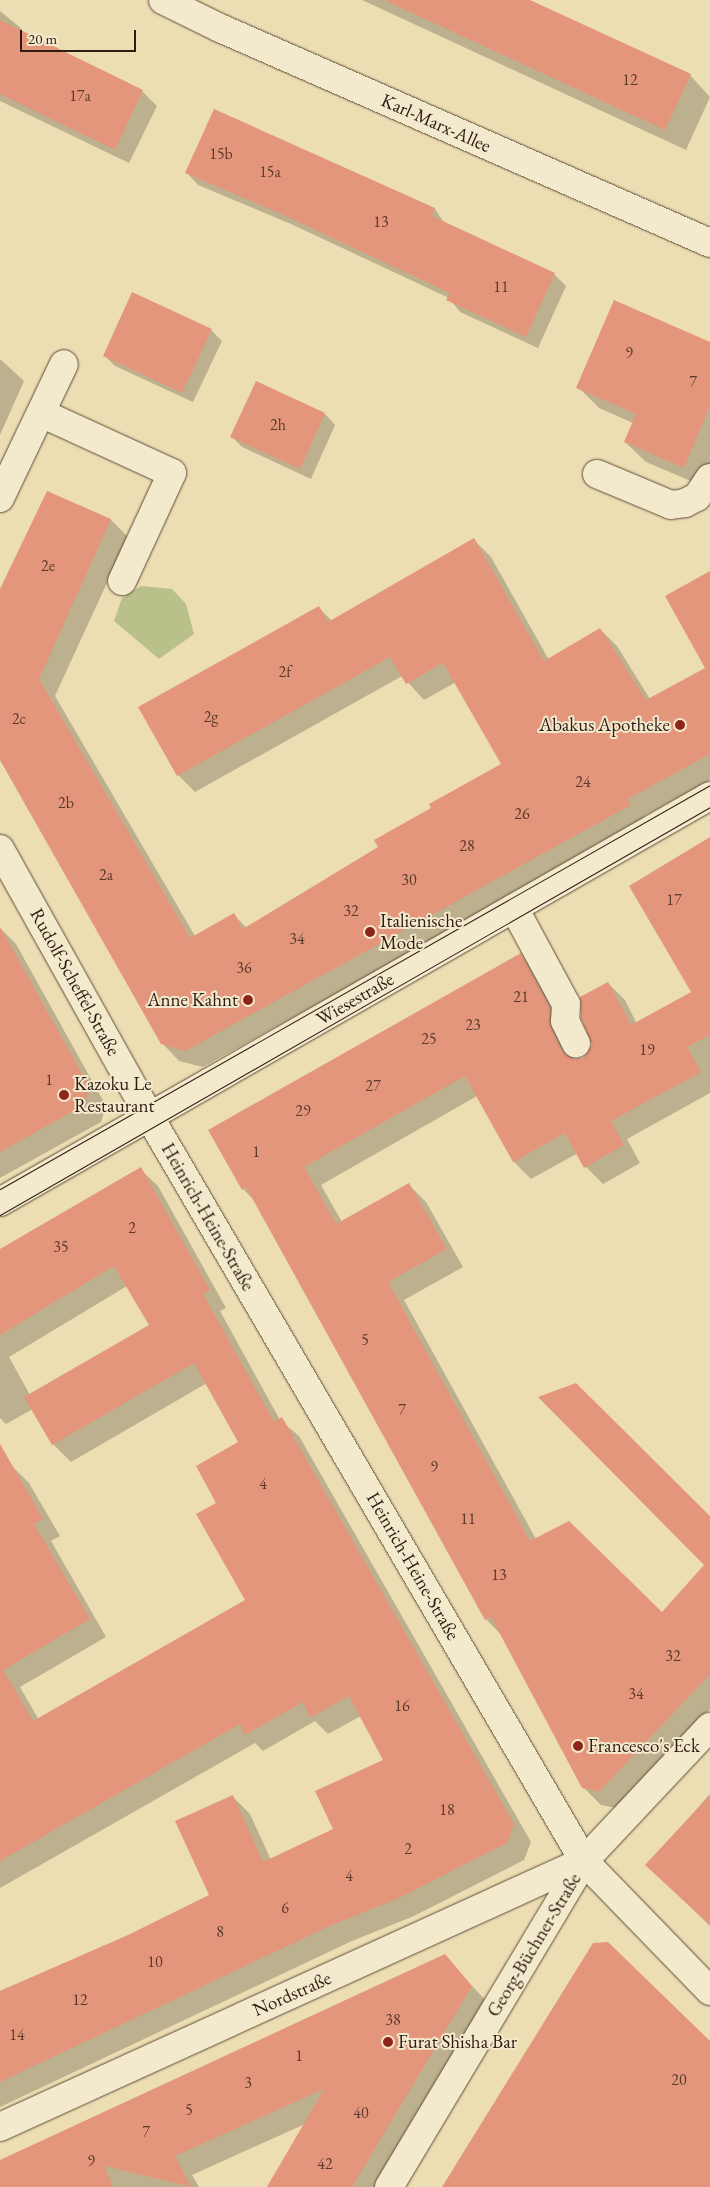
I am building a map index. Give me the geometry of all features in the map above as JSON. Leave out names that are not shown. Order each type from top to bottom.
[{"type":"street","name":"Karl-Marx-Allee","points":[[163,0],[208,10],[710,243]]},
{"type":"street","points":[[0,498],[64,364]]},
{"type":"street","points":[[41,413],[172,473],[122,581]]},
{"type":"street","points":[[597,474],[671,505],[686,503],[697,497],[710,478]]},
{"type":"street","name":"Wiesestraße","points":[[0,1202],[710,796]]},
{"type":"street","name":"Rudolf-Scheffel-Straße","points":[[0,849],[149,1116]]},
{"type":"street","points":[[514,908],[566,1004],[565,1021],[576,1044]]},
{"type":"street","name":"Heinrich-Heine-Straße","points":[[149,1116],[584,1861],[710,1990]]},
{"type":"street","name":"Georg-Büchner-Straße","points":[[389,2187],[584,1861],[710,1727]]},
{"type":"street","name":"Nordstraße","points":[[0,2126],[584,1861]]},
{"type":"green space","points":[[141,586],[172,589],[186,604],[194,634],[159,659],[114,621],[122,598]]},
{"type":"building","points":[[384,0],[530,0],[691,74],[665,130]]},
{"type":"building","points":[[0,20],[143,90],[115,150],[0,94]]},
{"type":"building","points":[[214,109],[435,208],[432,216],[555,273],[526,337],[446,300],[450,293],[277,212],[185,173]]},
{"type":"building","points":[[132,292],[212,329],[182,393],[103,356]]},
{"type":"building","points":[[614,300],[710,342],[710,406],[684,468],[624,442],[636,414],[576,388]]},
{"type":"building","points":[[256,381],[325,413],[300,469],[230,437]]},
{"type":"building","points":[[47,491],[111,519],[39,679],[190,938],[234,913],[243,929],[378,847],[374,840],[431,808],[429,804],[501,764],[443,663],[406,684],[390,657],[177,776],[138,707],[319,606],[328,622],[474,538],[544,661],[600,628],[646,700],[705,668],[665,596],[710,571],[710,754],[628,799],[631,805],[185,1051],[161,1044],[0,760],[0,589]]},
{"type":"building","points":[[710,837],[710,1035],[687,1047],[701,1072],[611,1121],[624,1145],[584,1168],[565,1133],[513,1162],[465,1076],[304,1167],[336,1224],[409,1183],[447,1249],[388,1282],[530,1541],[569,1521],[662,1612],[704,1565],[538,1397],[576,1383],[710,1516],[710,1674],[599,1792],[582,1788],[491,1617],[485,1620],[246,1187],[242,1190],[208,1130],[521,953],[550,1008],[551,1027],[562,1051],[574,1059],[583,1058],[592,1045],[581,1018],[580,997],[608,982],[631,1025],[691,992],[629,886]]},
{"type":"building","points":[[0,927],[90,1088],[84,1105],[0,1152]]},
{"type":"building","points":[[141,1167],[210,1290],[203,1294],[274,1422],[282,1417],[514,1824],[507,1843],[397,1899],[334,1924],[0,2082],[0,1991],[128,1935],[209,1895],[175,1821],[233,1795],[263,1862],[333,1829],[315,1791],[383,1760],[349,1696],[310,1718],[303,1702],[245,1735],[240,1724],[0,1861],[0,1444],[43,1519],[34,1524],[90,1619],[3,1670],[33,1721],[245,1600],[196,1514],[216,1503],[196,1466],[238,1442],[194,1363],[52,1445],[24,1397],[149,1325],[114,1266],[0,1335],[0,1249]]},
{"type":"building","points":[[710,1795],[710,1925],[645,1865]]},
{"type":"building","points":[[608,1942],[710,2041],[710,2187],[442,2187],[593,1943]]},
{"type":"building","points":[[445,1954],[472,1986],[352,2187],[267,2187],[324,2089],[175,2156],[191,2187],[104,2166],[113,2187],[0,2187],[0,2160]]},
{"type":"tram line","points":[[0,1189],[710,785]]},
{"type":"tram line","points":[[0,1215],[710,807]]},
{"type":"place","name":"Abakus Apotheke","points":[[680,725]]},
{"type":"place","name":"Italienische Mode","points":[[370,932]]},
{"type":"place","name":"Anne Kahnt","points":[[248,1000]]},
{"type":"place","name":"Kazoku Le Restaurant","points":[[64,1095]]},
{"type":"place","name":"Francesco's Eck","points":[[578,1746]]},
{"type":"place","name":"Furat Shisha Bar","points":[[388,2042]]}]
